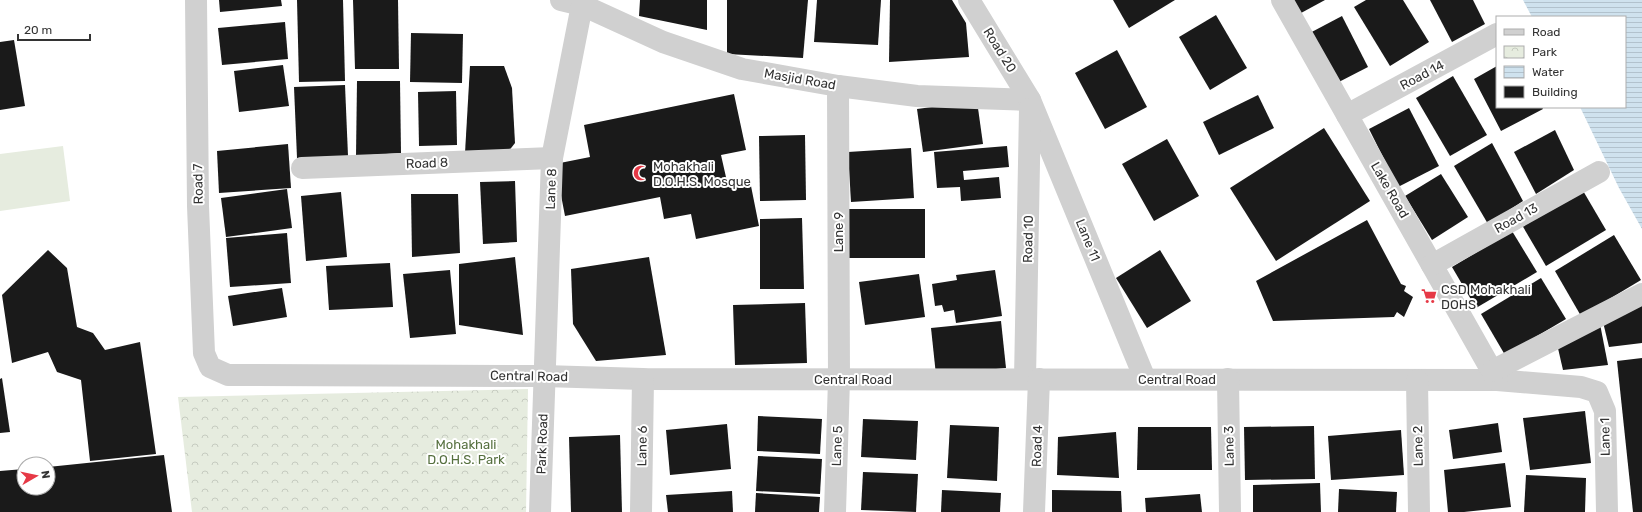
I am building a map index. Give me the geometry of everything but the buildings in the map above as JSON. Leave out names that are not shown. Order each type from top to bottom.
[{"type":"street","name":"Road 7","points":[[196,0],[198,206],[204,353],[210,367]]},
{"type":"street","name":"Road 20","points":[[969,0],[1030,100]]},
{"type":"street","name":"Lake Road","points":[[1282,0],[1495,375]]},
{"type":"street","name":"Masjid Road","points":[[575,2],[663,42],[742,69],[838,86],[917,96],[1030,100]]},
{"type":"street","name":"Lane 8","points":[[544,376],[552,158],[575,2]]},
{"type":"street","name":"Road 14","points":[[1347,115],[1496,35]]},
{"type":"street","name":"Lane 9","points":[[838,86],[839,379]]},
{"type":"street","name":"Road 10","points":[[1030,100],[1032,379]]},
{"type":"street","name":"Lane 11","points":[[1030,100],[1145,380]]},
{"type":"street","name":"Road 8","points":[[302,168],[552,158]]},
{"type":"street","name":"Road 13","points":[[1432,265],[1599,172]]},
{"type":"street","points":[[1495,375],[1642,294]]},
{"type":"street","name":"Central Road","points":[[210,367],[228,375],[544,376],[643,379],[1417,380],[1495,375]]},
{"type":"street","name":"Lane 1","points":[[1495,375],[1598,392],[1605,411],[1606,512]]},
{"type":"street","name":"Park Road","points":[[540,512],[544,376]]},
{"type":"street","name":"Lane 6","points":[[641,512],[643,379]]},
{"type":"street","name":"Lane 5","points":[[835,512],[839,379]]},
{"type":"street","name":"Road 4","points":[[1032,379],[1034,512]]},
{"type":"street","name":"Lane 3","points":[[1228,380],[1230,512]]},
{"type":"street","name":"Lane 2","points":[[1417,380],[1419,512]]},
{"type":"green space","points":[[63,146],[70,201],[0,211],[0,154]]},
{"type":"green space","name":"Mohakhali D.O.H.S. Park","points":[[528,389],[526,512],[192,512],[178,397]]},
{"type":"water","points":[[1523,0],[1642,0],[1642,229],[1619,188],[1580,108],[1626,108],[1626,16],[1531,16]]},
{"type":"place","name":"Mohakhali D.O.H.S. Mosque","points":[[641,173]]},
{"type":"place","name":"CSD Mohakhali DOHS","points":[[1429,296]]}]
